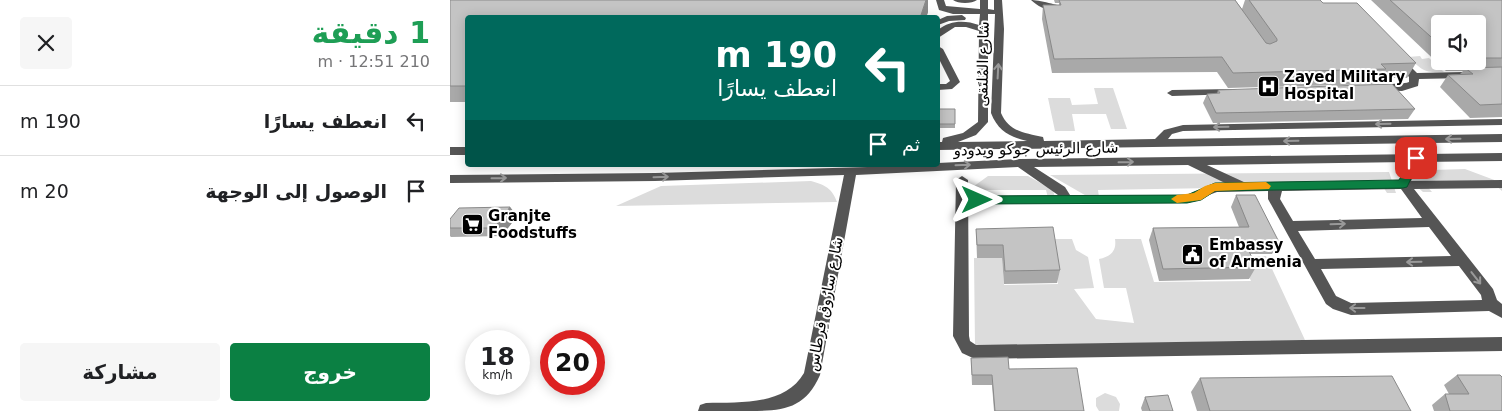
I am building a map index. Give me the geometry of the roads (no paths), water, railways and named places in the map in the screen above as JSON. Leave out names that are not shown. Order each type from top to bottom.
[{"type":"street","points":[[940,0],[942,8],[948,11],[984,15]]},
{"type":"street","points":[[957,0],[972,0]]},
{"type":"street","name":"شارع المُلتَقى","points":[[940,144],[968,135],[984,122],[984,0]]},
{"type":"street","name":"شارع المُلتَقى","points":[[998,0],[996,105],[998,120],[1007,130],[1015,134],[1061,144]]},
{"type":"street","points":[[1035,0],[1047,7],[1071,8]]},
{"type":"street","points":[[940,22],[946,19],[999,15]]},
{"type":"street","points":[[940,33],[944,28],[954,24],[972,25],[984,30]]},
{"type":"street","points":[[1364,88],[1410,86],[1416,80],[1391,52]]},
{"type":"street","points":[[940,53],[950,74],[955,79],[954,84],[948,87],[940,87]]},
{"type":"street","points":[[940,82],[947,80],[950,74]]},
{"type":"street","points":[[1414,76],[1473,75]]},
{"type":"street","points":[[1172,93],[1239,92]]},
{"type":"street","points":[[1158,143],[1168,132],[1183,128],[1502,122]]},
{"type":"street","name":"شارع الرئيس جوكو ويدودو","points":[[940,145],[1502,138]]},
{"type":"street","points":[[450,151],[465,151]]},
{"type":"street","name":"شارع الرئيس جوكو ويدودو","points":[[940,167],[1020,163],[1502,157]]},
{"type":"street","points":[[1403,184],[1416,158]]},
{"type":"street","points":[[1191,162],[1243,186]]},
{"type":"street","points":[[1020,163],[1056,186],[1067,200]]},
{"type":"street","name":"شارع الرئيس جوكو ويدودو","points":[[450,179],[655,177],[936,167]]},
{"type":"street","name":"شارع سارُوق قِرطاس","points":[[706,411],[775,409],[792,402],[810,383],[851,171]]},
{"type":"street","points":[[962,180],[961,336],[962,343],[972,352],[1502,344]]},
{"type":"street","points":[[1403,184],[1488,293],[1489,302],[1502,312]]},
{"type":"street","points":[[977,200],[1187,199],[1197,197],[1209,188],[1243,186],[1502,184]]},
{"type":"street","points":[[1279,186],[1274,191],[1274,199],[1331,300],[1344,308],[1480,306],[1489,302]]},
{"type":"street","points":[[1289,226],[1432,222]]},
{"type":"street","points":[[1311,264],[1463,261]]},
{"type":"place","name":"Zayed Military Hospital","points":[[1268,86]]},
{"type":"place","name":"Granjte Foodstuffs","points":[[472,225]]},
{"type":"place","name":"Embassy of Armenia","points":[[1193,254]]}]
